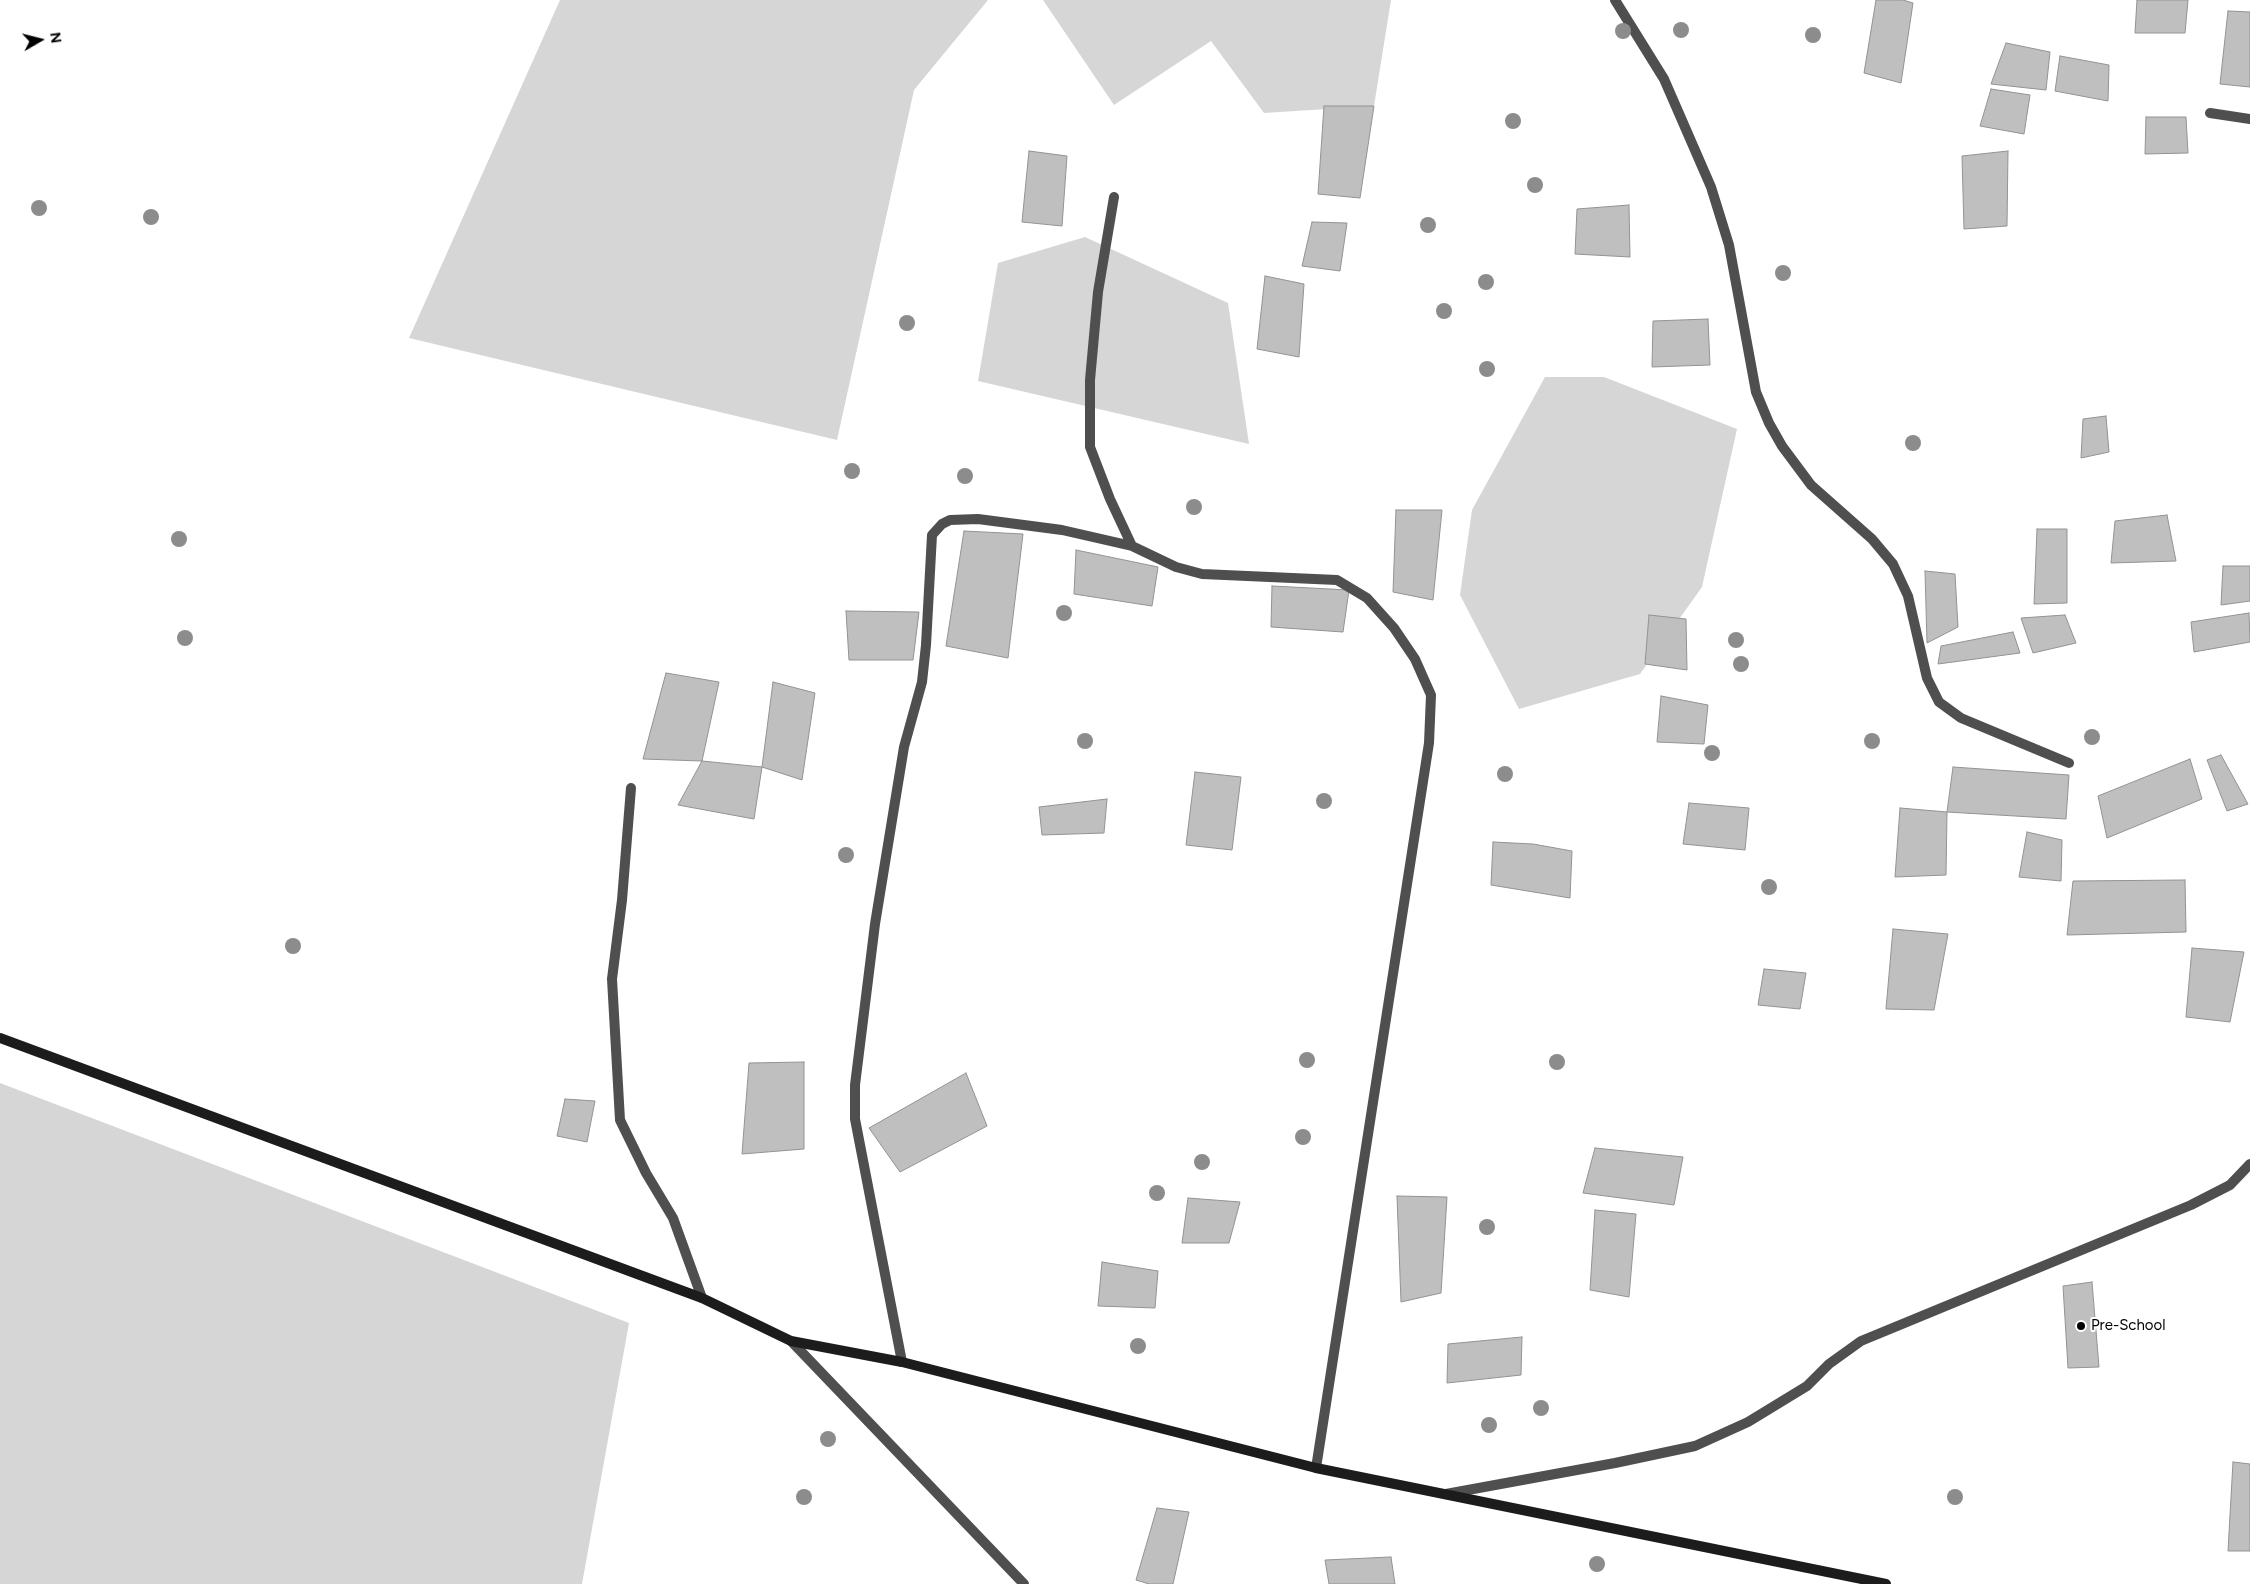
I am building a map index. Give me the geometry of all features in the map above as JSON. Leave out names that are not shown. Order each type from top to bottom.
[{"type":"main road","points":[[0,1038],[702,1298],[791,1341],[902,1362],[1316,1468],[1886,1584]]},
{"type":"street","points":[[1615,0],[1664,79],[1711,187],[1729,244],[1756,392],[1782,446],[1811,485],[1872,539],[1893,564],[1908,596],[1927,678],[1938,702],[1961,718],[2069,763]]},
{"type":"street","points":[[2210,113],[2250,119]]},
{"type":"street","points":[[1114,197],[1098,292],[1090,380],[1090,447],[1110,500],[1132,546]]},
{"type":"street","points":[[902,1362],[855,1119],[855,1085],[875,924],[904,747],[922,682],[932,535],[942,524],[950,520],[962,518],[1062,530],[1132,546],[1176,567],[1202,574],[1337,580],[1367,598],[1394,628],[1415,659],[1430,695],[1429,743],[1316,1468]]},
{"type":"street","points":[[631,788],[622,900],[612,979],[620,1120],[646,1172],[673,1218],[702,1298]]},
{"type":"street","points":[[1446,1494],[1695,1446],[1748,1422],[1807,1386],[1829,1364],[1861,1342],[2191,1206],[2230,1185],[2250,1164]]},
{"type":"street","points":[[791,1341],[1024,1584]]},
{"type":"shaded area","points":[[560,0],[988,0],[914,90],[837,440],[409,338]]},
{"type":"shaded area","points":[[1043,0],[1391,0],[1374,106],[1264,113],[1211,41],[1114,105]]},
{"type":"shaded area","points":[[1085,237],[1228,303],[1249,444],[978,381],[998,263]]},
{"type":"shaded area","points":[[1545,377],[1604,377],[1737,429],[1702,587],[1640,674],[1519,709],[1460,595],[1472,510]]},
{"type":"shaded area","points":[[0,1083],[629,1323],[582,1584],[0,1584]]},
{"type":"building","points":[[1876,0],[1903,0],[1913,3],[1901,83],[1864,73]]},
{"type":"building","points":[[2137,0],[2188,0],[2185,33],[2135,33]]},
{"type":"building","points":[[2228,11],[2250,12],[2250,87],[2220,84]]},
{"type":"building","points":[[2006,43],[2050,52],[2046,90],[1991,84]]},
{"type":"building","points":[[2060,56],[2109,65],[2108,101],[2055,91]]},
{"type":"building","points":[[1991,89],[2030,95],[2024,134],[1980,126]]},
{"type":"building","points":[[1324,106],[1374,106],[1360,198],[1318,194]]},
{"type":"building","points":[[2146,117],[2186,117],[2188,153],[2145,154]]},
{"type":"building","points":[[1029,151],[1067,156],[1062,226],[1022,222]]},
{"type":"building","points":[[2008,151],[2007,226],[1964,229],[1962,156]]},
{"type":"building","points":[[1629,205],[1630,257],[1575,254],[1577,209]]},
{"type":"building","points":[[1312,222],[1347,223],[1340,271],[1302,266]]},
{"type":"building","points":[[1265,276],[1304,284],[1299,357],[1257,349]]},
{"type":"building","points":[[1708,319],[1710,365],[1652,367],[1653,321]]},
{"type":"building","points":[[2106,416],[2109,452],[2081,458],[2083,419]]},
{"type":"building","points":[[1396,510],[1442,510],[1433,600],[1393,592]]},
{"type":"building","points":[[2167,515],[2176,561],[2111,563],[2115,521]]},
{"type":"building","points":[[2037,529],[2067,529],[2067,603],[2034,604]]},
{"type":"building","points":[[964,531],[1023,534],[1008,658],[946,646]]},
{"type":"building","points":[[1076,550],[1158,567],[1152,606],[1074,594]]},
{"type":"building","points":[[2223,566],[2250,566],[2250,601],[2221,605]]},
{"type":"building","points":[[1925,571],[1955,574],[1958,627],[1927,643]]},
{"type":"building","points":[[1272,586],[1349,590],[1343,632],[1271,627]]},
{"type":"building","points":[[846,611],[919,612],[913,660],[849,660]]},
{"type":"building","points":[[2249,613],[2250,642],[2194,652],[2191,622]]},
{"type":"building","points":[[1649,615],[1686,619],[1687,670],[1645,664]]},
{"type":"building","points":[[2065,615],[2076,643],[2033,653],[2021,618]]},
{"type":"building","points":[[2013,632],[2020,653],[1938,664],[1941,646]]},
{"type":"building","points":[[666,673],[719,682],[702,761],[643,759]]},
{"type":"building","points":[[773,682],[815,693],[802,780],[762,767]]},
{"type":"building","points":[[1661,696],[1708,705],[1704,744],[1657,742]]},
{"type":"building","points":[[2221,755],[2248,804],[2227,811],[2207,760]]},
{"type":"building","points":[[2190,759],[2202,799],[2107,838],[2098,796]]},
{"type":"building","points":[[702,761],[762,767],[754,819],[678,805]]},
{"type":"building","points":[[1953,767],[2069,775],[2066,819],[1947,812]]},
{"type":"building","points":[[1195,772],[1241,777],[1232,850],[1186,845]]},
{"type":"building","points":[[1107,799],[1104,833],[1042,835],[1039,807]]},
{"type":"building","points":[[1689,803],[1749,808],[1745,850],[1683,844]]},
{"type":"building","points":[[1900,808],[1947,812],[1946,875],[1895,877]]},
{"type":"building","points":[[2027,832],[2062,840],[2061,881],[2019,877]]},
{"type":"building","points":[[1493,842],[1533,844],[1572,851],[1570,898],[1491,885]]},
{"type":"building","points":[[2185,880],[2186,932],[2067,935],[2073,881]]},
{"type":"building","points":[[1893,929],[1948,934],[1934,1010],[1886,1009]]},
{"type":"building","points":[[2192,948],[2244,952],[2230,1022],[2186,1017]]},
{"type":"building","points":[[1764,969],[1806,973],[1800,1009],[1758,1005]]},
{"type":"building","points":[[804,1062],[804,1149],[742,1154],[749,1063]]},
{"type":"building","points":[[966,1073],[987,1126],[900,1172],[869,1128]]},
{"type":"building","points":[[565,1099],[595,1101],[587,1142],[557,1136]]},
{"type":"building","points":[[1595,1148],[1683,1157],[1674,1205],[1583,1193]]},
{"type":"building","points":[[1397,1196],[1447,1197],[1441,1293],[1401,1302]]},
{"type":"building","points":[[1188,1198],[1240,1202],[1229,1243],[1182,1243]]},
{"type":"building","points":[[1595,1210],[1636,1214],[1629,1297],[1590,1290]]},
{"type":"building","points":[[1102,1262],[1158,1271],[1155,1308],[1098,1306]]},
{"type":"building","name":"Pre-School","points":[[2092,1282],[2099,1367],[2068,1368],[2063,1286]]},
{"type":"building","points":[[1522,1337],[1521,1375],[1447,1383],[1448,1344]]},
{"type":"building","points":[[2233,1462],[2250,1464],[2250,1551],[2228,1551]]},
{"type":"building","points":[[1157,1508],[1189,1512],[1173,1584],[1149,1584],[1136,1580]]},
{"type":"building","points":[[1391,1557],[1395,1584],[1329,1584],[1325,1560]]},
{"type":"place","name":"Pre-School","points":[[2081,1326]]}]
